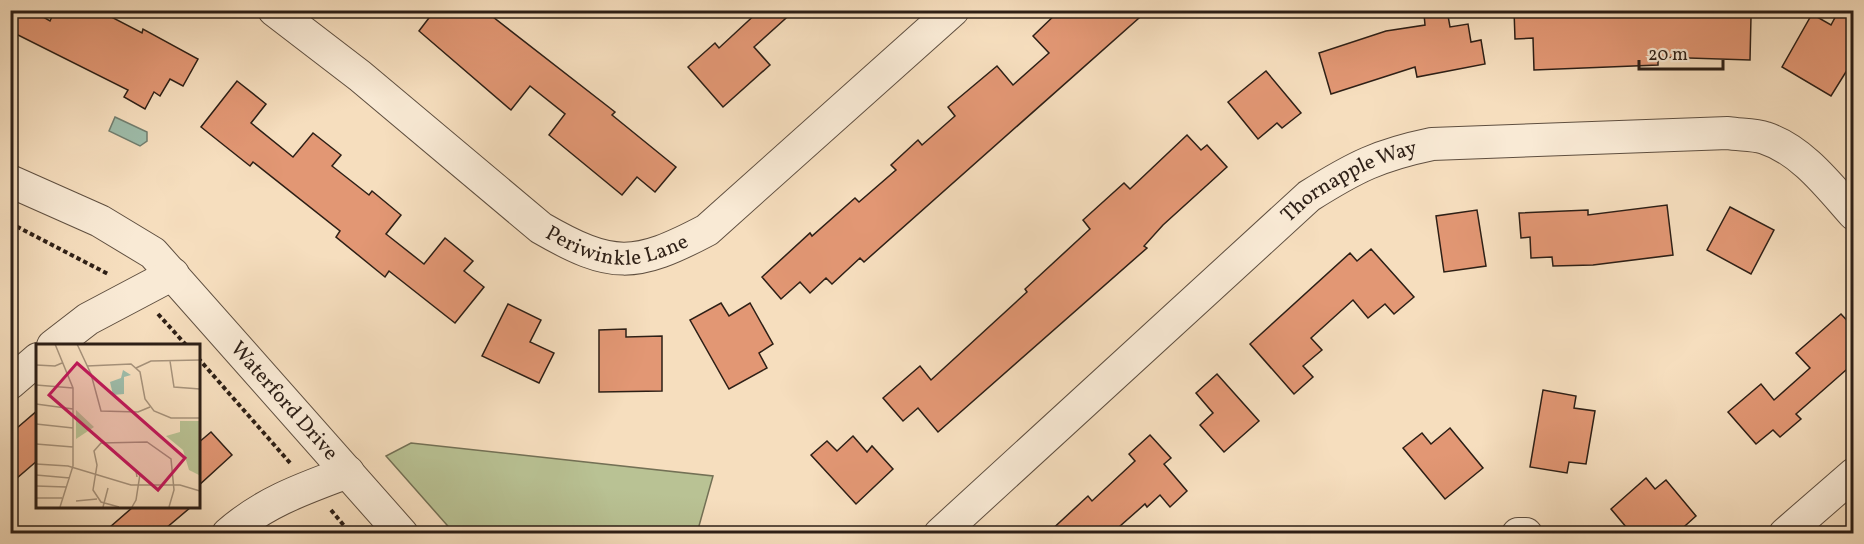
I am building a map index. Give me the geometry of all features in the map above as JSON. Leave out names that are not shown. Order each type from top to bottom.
[{"type":"street","name":"Periwinkle Lane","points":[[274,10],[360,76],[541,228],[573,246],[604,258],[638,260],[670,249],[707,230],[953,10]]},
{"type":"street","name":"Thornapple Way","points":[[940,534],[1309,196],[1352,169],[1392,153],[1432,144],[1728,133],[1765,138],[1792,153],[1819,175],[1854,214]]},
{"type":"street","name":"Waterford Drive","points":[[10,181],[100,221],[153,253],[402,534]]},
{"type":"street","points":[[56,344],[88,319],[174,274]]},
{"type":"street","points":[[10,383],[36,361]]},
{"type":"street","points":[[228,534],[263,507],[348,472]]},
{"type":"street","points":[[1785,534],[1854,474]]},
{"type":"street","points":[[1518,534],[1526,534]]},
{"type":"path","points":[[200,360],[351,534]]},
{"type":"shaded area","points":[[115,117],[147,132],[147,141],[140,146],[109,131]]},
{"type":"shaded area","points":[[411,443],[713,476],[697,533],[454,533],[386,456]]},
{"type":"building","points":[[10,10],[31,10],[50,21],[55,10],[98,10],[142,33],[143,29],[198,59],[183,86],[170,79],[160,96],[154,92],[145,109],[124,97],[128,90],[10,31]]},
{"type":"building","points":[[435,10],[484,10],[615,112],[612,115],[676,167],[655,192],[637,177],[622,195],[549,135],[565,114],[530,86],[511,110],[419,31]]},
{"type":"building","points":[[760,10],[795,10],[754,47],[770,65],[723,107],[688,67],[715,43],[719,48]]},
{"type":"building","points":[[1060,10],[1148,10],[864,262],[860,258],[832,284],[826,278],[810,293],[800,282],[781,299],[762,277],[810,233],[812,236],[855,198],[859,202],[896,170],[891,165],[918,140],[922,145],[955,116],[948,107],[997,66],[1013,85],[1049,53],[1033,36]]},
{"type":"building","points":[[1447,10],[1450,27],[1468,24],[1471,42],[1481,40],[1485,64],[1417,77],[1415,67],[1331,94],[1319,53],[1386,31],[1425,25],[1424,14]]},
{"type":"building","points":[[1514,10],[1657,10],[1657,13],[1707,15],[1707,10],[1731,10],[1731,17],[1751,17],[1750,60],[1658,57],[1658,65],[1534,70],[1533,38],[1515,39]]},
{"type":"building","points":[[1838,12],[1854,21],[1854,59],[1831,96],[1782,67],[1812,14],[1831,25]]},
{"type":"building","points":[[1266,71],[1301,113],[1282,128],[1277,123],[1258,139],[1228,102]]},
{"type":"building","points":[[237,81],[266,104],[251,123],[293,157],[313,133],[341,155],[332,166],[369,195],[372,191],[401,215],[386,234],[424,264],[445,238],[473,261],[464,271],[484,287],[455,323],[389,271],[385,277],[336,237],[340,231],[253,162],[250,166],[201,127]]},
{"type":"building","points":[[1187,135],[1201,150],[1207,145],[1227,167],[1163,225],[1144,246],[1147,248],[938,432],[918,408],[903,421],[883,398],[920,366],[931,380],[1027,292],[1025,289],[1090,229],[1083,220],[1124,183],[1130,189]]},
{"type":"building","points":[[1667,205],[1673,255],[1593,265],[1553,266],[1552,257],[1531,258],[1530,237],[1521,238],[1519,213],[1588,210],[1588,215]]},
{"type":"building","points":[[1730,207],[1774,230],[1751,274],[1707,250]]},
{"type":"building","points":[[1477,210],[1486,266],[1444,272],[1436,216]]},
{"type":"building","points":[[1371,249],[1414,297],[1394,314],[1385,304],[1368,318],[1353,300],[1311,338],[1322,350],[1303,366],[1313,377],[1294,394],[1250,344],[1350,253],[1357,261]]},
{"type":"building","points":[[721,303],[729,316],[750,303],[773,344],[759,353],[767,368],[729,389],[690,320]]},
{"type":"building","points":[[508,304],[541,320],[530,342],[554,353],[539,383],[482,356]]},
{"type":"building","points":[[1841,314],[1854,328],[1854,363],[1796,414],[1801,419],[1780,437],[1773,430],[1756,444],[1728,412],[1761,384],[1774,400],[1810,368],[1796,353]]},
{"type":"building","points":[[626,329],[626,337],[662,336],[662,391],[599,392],[599,330]]},
{"type":"building","points":[[1217,374],[1259,421],[1224,452],[1200,425],[1213,413],[1196,393]]},
{"type":"building","points":[[1543,390],[1576,396],[1574,408],[1595,411],[1586,464],[1569,462],[1567,473],[1530,467]]},
{"type":"building","points":[[36,412],[36,462],[10,484],[10,434]]},
{"type":"building","points":[[1450,428],[1483,468],[1445,499],[1403,448],[1422,433],[1431,444]]},
{"type":"building","points":[[211,432],[232,455],[200,484],[200,441]]},
{"type":"building","points":[[1150,435],[1171,458],[1164,464],[1187,491],[1170,507],[1160,495],[1147,507],[1145,504],[1111,534],[1047,534],[1088,496],[1092,501],[1135,461],[1129,454]]},
{"type":"building","points":[[853,436],[867,452],[872,446],[893,469],[856,504],[811,455],[827,441],[837,451]]},
{"type":"building","points":[[1646,478],[1655,489],[1666,480],[1696,516],[1676,534],[1632,534],[1611,509]]},
{"type":"building","points":[[132,508],[190,508],[159,534],[102,534]]}]
